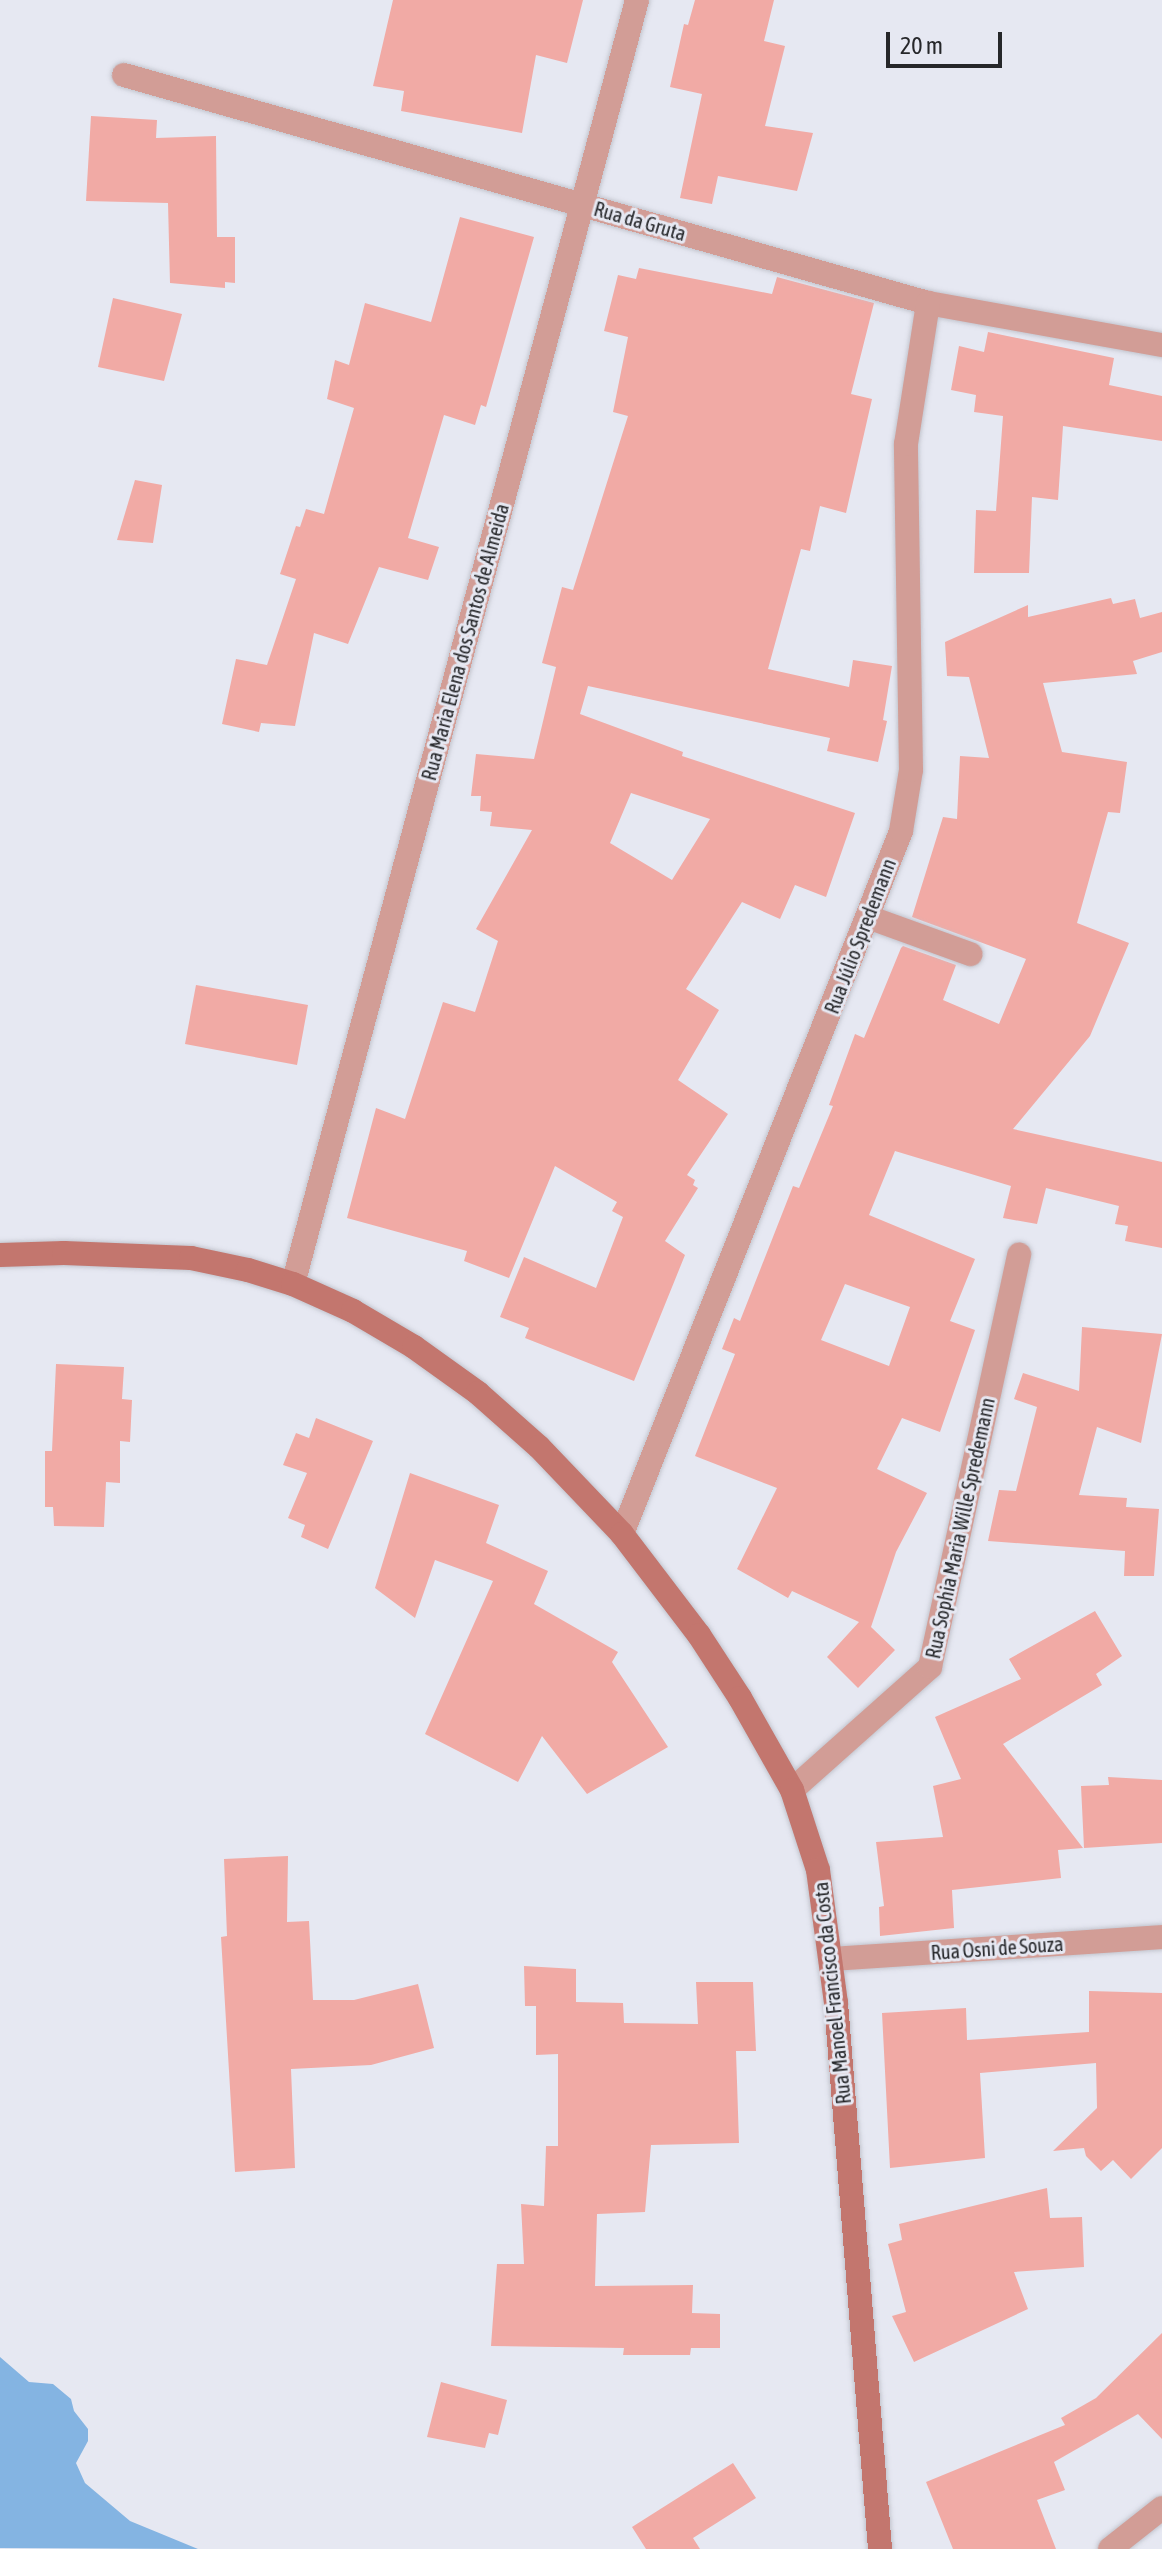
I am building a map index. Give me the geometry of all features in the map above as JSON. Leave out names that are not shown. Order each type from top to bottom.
[{"type":"main road","name":"Rua Manoel Francisco da Costa","points":[[0,1255],[64,1253],[191,1258],[248,1270],[293,1284],[353,1311],[414,1347],[478,1393],[576,1483],[622,1534],[699,1635],[740,1698],[792,1790],[818,1870],[832,1959],[880,2549]]},
{"type":"street","name":"Rua Maria Elena dos Santos de Almeida","points":[[293,1284],[637,0]]},
{"type":"street","name":"Rua da Gruta","points":[[124,75],[928,303],[1162,345]]},
{"type":"street","name":"Rua Júlio Spredemann","points":[[622,1534],[901,831],[911,770],[906,444],[928,303]]},
{"type":"street","points":[[868,917],[970,954]]},
{"type":"street","name":"Rua Sophia Maria Wille Spredemann","points":[[792,1790],[930,1667],[1019,1255]]},
{"type":"street","name":"Rua Osni de Souza","points":[[832,1959],[1162,1937]]},
{"type":"street","points":[[1110,2549],[1162,2508]]},
{"type":"water","points":[[0,2357],[29,2382],[53,2384],[71,2399],[74,2411],[88,2429],[88,2441],[76,2463],[85,2483],[130,2521],[198,2549],[0,2548]]},
{"type":"building","points":[[393,0],[583,0],[567,63],[536,55],[522,133],[401,111],[404,91],[373,86]]},
{"type":"building","points":[[695,0],[774,0],[764,41],[785,46],[765,126],[813,133],[797,191],[718,176],[712,204],[680,198],[702,94],[670,87],[684,24],[688,25]]},
{"type":"building","points":[[91,116],[157,120],[156,138],[216,136],[217,237],[235,237],[235,283],[225,282],[225,288],[170,283],[168,203],[86,201]]},
{"type":"building","points":[[460,217],[534,237],[486,407],[481,405],[475,425],[444,415],[408,538],[439,547],[428,580],[379,567],[348,644],[314,633],[295,726],[261,723],[259,732],[222,724],[236,659],[267,665],[296,579],[280,574],[296,526],[300,527],[306,509],[324,514],[354,408],[327,399],[335,360],[349,365],[365,303],[431,322]]},
{"type":"building","points":[[639,268],[772,294],[777,277],[874,303],[851,394],[872,399],[846,513],[820,506],[810,551],[801,549],[768,669],[849,687],[853,660],[892,666],[883,720],[887,721],[878,762],[827,751],[830,738],[588,686],[580,714],[683,752],[682,756],[855,813],[826,897],[795,885],[780,919],[742,902],[686,989],[719,1010],[678,1080],[728,1114],[687,1175],[695,1180],[693,1185],[698,1188],[665,1241],[685,1255],[634,1381],[525,1338],[529,1328],[500,1317],[524,1257],[596,1288],[623,1217],[612,1211],[617,1202],[555,1166],[509,1278],[464,1261],[467,1251],[347,1218],[376,1108],[405,1119],[443,1002],[475,1012],[498,941],[476,929],[532,830],[490,826],[492,812],[480,811],[481,796],[471,796],[476,754],[534,759],[556,667],[542,663],[562,587],[573,590],[628,416],[613,412],[628,337],[604,331],[618,275],[636,279]],"holes":[[[631,793],[710,819],[672,880],[610,843]]]},
{"type":"building","points":[[113,298],[182,314],[164,381],[98,367]]},
{"type":"building","points":[[988,332],[1114,358],[1109,385],[1162,396],[1162,441],[1063,426],[1058,500],[1032,497],[1029,573],[974,573],[976,510],[996,511],[1003,416],[974,412],[976,395],[951,390],[959,346],[984,352]]},
{"type":"building","points":[[135,480],[162,485],[153,543],[117,540]]},
{"type":"building","points":[[1111,598],[1113,604],[1135,599],[1140,618],[1162,612],[1162,652],[1133,661],[1137,674],[1043,683],[1062,752],[1127,762],[1120,813],[1108,812],[1077,923],[1129,943],[1090,1036],[1013,1129],[1162,1162],[1162,1248],[1125,1241],[1128,1226],[1115,1224],[1119,1206],[1046,1188],[1037,1224],[1003,1218],[1011,1186],[895,1151],[869,1215],[975,1259],[950,1321],[975,1330],[940,1432],[902,1418],[877,1469],[927,1493],[896,1552],[871,1627],[895,1650],[858,1688],[827,1657],[859,1622],[792,1591],[788,1598],[737,1569],[777,1488],[695,1456],[735,1354],[722,1349],[734,1318],[740,1321],[793,1186],[799,1188],[833,1106],[829,1105],[855,1034],[864,1038],[901,948],[903,946],[956,965],[943,1000],[999,1024],[1026,959],[912,917],[943,817],[957,819],[960,756],[989,758],[969,677],[947,676],[945,642],[1028,605],[1028,617]],"holes":[[[845,1284],[910,1307],[889,1366],[821,1340]]]},
{"type":"building","points":[[196,985],[308,1005],[297,1065],[185,1044]]},
{"type":"building","points":[[1082,1327],[1162,1334],[1141,1443],[1097,1427],[1079,1495],[1127,1498],[1126,1507],[1159,1509],[1154,1576],[1124,1576],[1125,1551],[988,1541],[999,1490],[1016,1491],[1037,1407],[1014,1399],[1023,1373],[1079,1391]]},
{"type":"building","points":[[56,1364],[124,1367],[122,1399],[132,1400],[130,1442],[120,1441],[120,1483],[106,1482],[104,1527],[54,1526],[53,1507],[45,1507],[45,1451],[52,1451]]},
{"type":"building","points":[[316,1418],[373,1441],[328,1549],[301,1537],[305,1525],[288,1518],[307,1473],[283,1465],[296,1433],[309,1438]]},
{"type":"building","points":[[410,1473],[499,1505],[486,1543],[548,1571],[534,1604],[618,1652],[612,1662],[668,1747],[587,1794],[542,1736],[518,1782],[425,1734],[493,1581],[435,1560],[415,1618],[375,1588]]},
{"type":"building","points":[[1095,1611],[1122,1656],[1096,1674],[1102,1685],[1003,1744],[1083,1848],[1058,1850],[1061,1878],[952,1890],[954,1928],[880,1936],[879,1907],[884,1906],[876,1842],[943,1837],[933,1786],[961,1779],[935,1717],[1021,1679],[1009,1659]]},
{"type":"building","points":[[1108,1777],[1162,1780],[1162,1843],[1084,1848],[1081,1786],[1109,1785]]},
{"type":"building","points":[[288,1856],[287,1922],[309,1921],[313,2000],[354,2000],[418,1984],[434,2048],[371,2065],[291,2069],[295,2168],[235,2172],[221,1937],[227,1936],[224,1859]]},
{"type":"building","points":[[524,1966],[576,1969],[576,2002],[623,2003],[624,2023],[698,2024],[696,1982],[753,1982],[756,2051],[736,2051],[739,2143],[651,2145],[645,2212],[597,2214],[595,2286],[693,2285],[692,2313],[720,2314],[720,2348],[691,2348],[690,2355],[623,2355],[624,2348],[491,2346],[497,2264],[524,2264],[521,2204],[544,2206],[546,2146],[558,2146],[558,2054],[536,2055],[536,2006],[525,2006]]},
{"type":"building","points":[[1089,1991],[1162,1993],[1162,2148],[1131,2179],[1113,2160],[1101,2171],[1086,2156],[1084,2148],[1053,2151],[1097,2108],[1096,2063],[980,2073],[985,2158],[890,2168],[882,2013],[966,2008],[967,2040],[1089,2032]]},
{"type":"building","points":[[1047,2188],[1050,2218],[1082,2217],[1084,2267],[1014,2272],[1028,2309],[914,2362],[892,2316],[906,2312],[888,2244],[902,2240],[899,2224]]},
{"type":"building","points":[[1162,2333],[1162,2439],[1138,2414],[1054,2462],[1065,2490],[1037,2500],[1056,2549],[953,2549],[926,2482],[1065,2425],[1061,2418],[1096,2398]]},
{"type":"building","points":[[441,2382],[507,2400],[498,2435],[489,2433],[485,2448],[427,2437]]},
{"type":"building","points":[[733,2463],[756,2498],[693,2538],[700,2549],[646,2549],[632,2527]]}]
